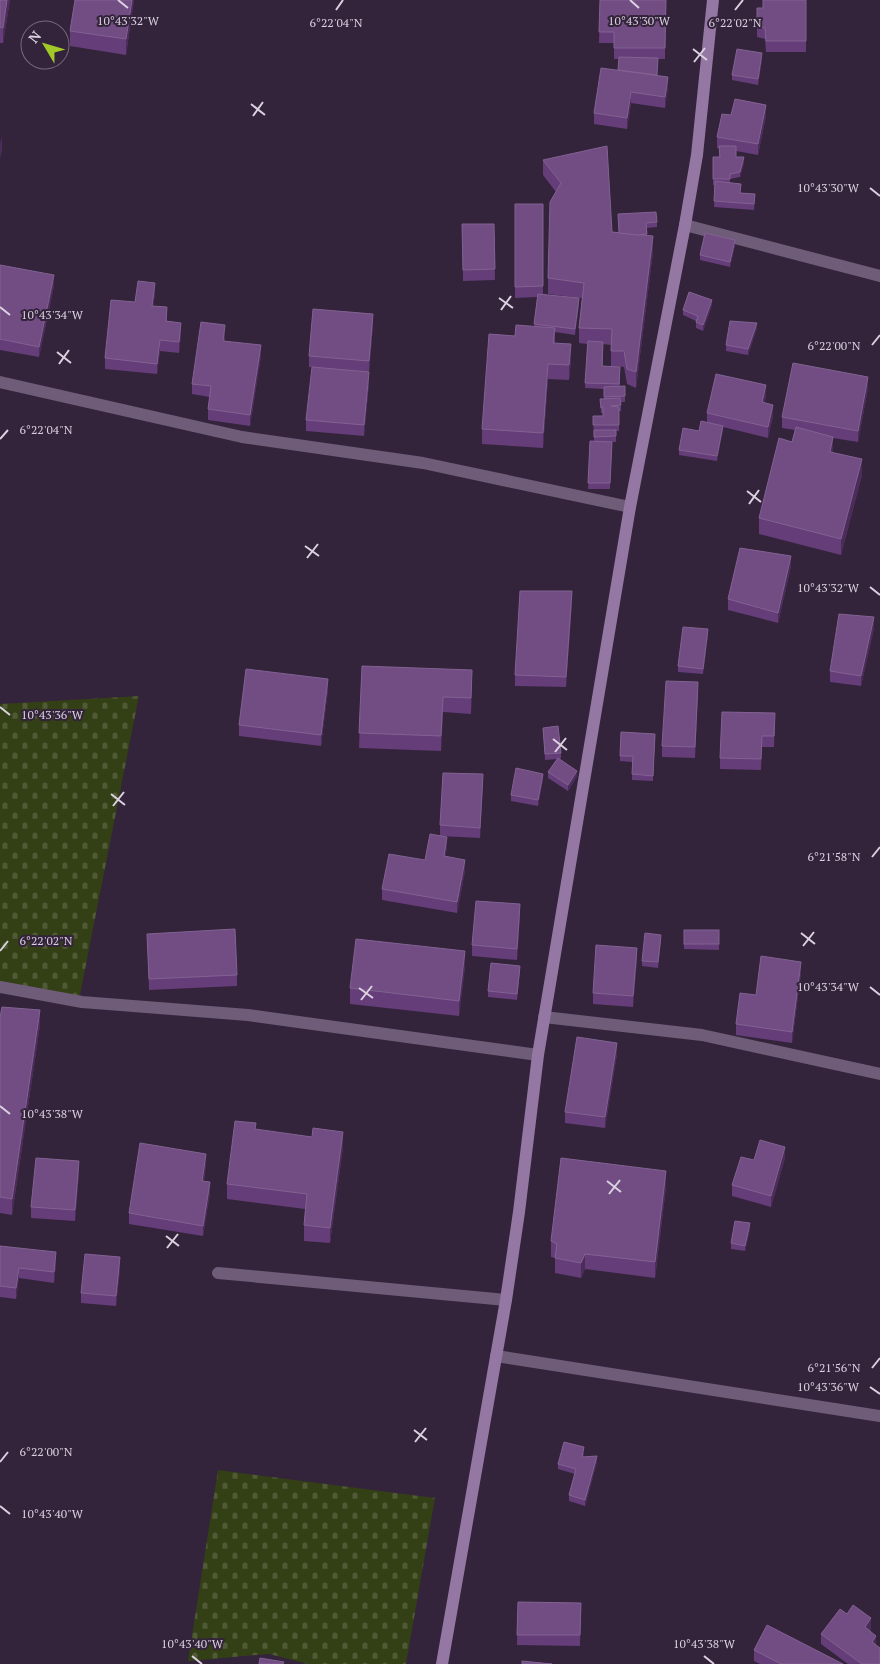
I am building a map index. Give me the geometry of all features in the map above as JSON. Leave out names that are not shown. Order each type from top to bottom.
[{"type":"main road","points":[[442,1664],[506,1300],[538,1055],[630,507],[697,155],[713,0]]},
{"type":"street","points":[[685,225],[880,276]]},
{"type":"street","points":[[0,382],[242,437],[423,463],[630,507]]},
{"type":"street","points":[[0,986],[82,1002],[248,1015],[538,1055]]},
{"type":"street","points":[[544,1017],[702,1035],[880,1074]]},
{"type":"street","points":[[218,1273],[506,1300]]},
{"type":"street","points":[[496,1356],[880,1416]]},
{"type":"green space","points":[[139,696],[78,1005],[0,990],[0,704]]},
{"type":"green space","points":[[218,1470],[435,1498],[406,1664],[308,1664],[269,1654],[188,1661]]},
{"type":"building","points":[[0,0],[7,0],[3,28],[0,27]]},
{"type":"building","points":[[75,0],[132,0],[126,39],[70,31]]},
{"type":"building","points":[[600,0],[666,0],[665,48],[614,48],[614,32],[599,32]]},
{"type":"building","points":[[763,0],[806,0],[806,41],[766,41],[765,28],[757,26],[757,8],[763,8]]},
{"type":"building","points":[[737,49],[762,53],[758,79],[732,75]]},
{"type":"building","points":[[619,57],[658,58],[657,75],[618,70]]},
{"type":"building","points":[[601,68],[668,77],[665,97],[631,92],[627,118],[594,113]]},
{"type":"building","points":[[735,99],[766,105],[758,144],[717,137],[722,114],[731,115]]},
{"type":"building","points":[[607,146],[612,232],[653,236],[636,372],[627,369],[624,351],[611,351],[612,329],[579,328],[584,283],[548,278],[550,202],[561,183],[543,160]]},
{"type":"building","points":[[719,146],[736,146],[736,157],[744,157],[740,172],[730,174],[730,179],[713,179],[713,157],[720,157]]},
{"type":"building","points":[[715,181],[741,184],[740,193],[755,194],[754,204],[714,201]]},
{"type":"building","points":[[515,204],[543,204],[543,286],[515,287]]},
{"type":"building","points":[[656,212],[657,222],[646,223],[647,234],[619,233],[618,214]]},
{"type":"building","points":[[462,224],[494,224],[495,269],[463,270]]},
{"type":"building","points":[[705,233],[735,240],[730,262],[700,255]]},
{"type":"building","points":[[0,265],[54,275],[39,347],[0,339]]},
{"type":"building","points":[[138,281],[155,283],[152,306],[167,307],[166,321],[181,323],[179,342],[160,340],[157,364],[105,358],[111,300],[135,302]]},
{"type":"building","points":[[689,292],[712,300],[703,325],[696,322],[698,316],[683,310]]},
{"type":"building","points":[[538,294],[579,298],[575,329],[534,324]]},
{"type":"building","points":[[313,309],[373,314],[369,361],[309,356]]},
{"type":"building","points":[[730,321],[757,323],[748,349],[726,345]]},
{"type":"building","points":[[201,322],[225,325],[223,341],[261,345],[250,415],[208,409],[211,386],[192,384]]},
{"type":"building","points":[[516,325],[555,328],[553,343],[571,344],[569,365],[548,364],[543,433],[482,429],[489,334],[515,336]]},
{"type":"building","points":[[588,341],[603,342],[602,366],[620,367],[619,384],[585,383]]},
{"type":"building","points":[[793,363],[868,377],[858,431],[782,417]]},
{"type":"building","points":[[312,367],[369,372],[364,425],[306,420]]},
{"type":"building","points":[[716,374],[766,385],[762,402],[773,405],[768,427],[707,413]]},
{"type":"building","points":[[625,386],[625,396],[604,397],[604,387]]},
{"type":"building","points":[[620,398],[621,405],[611,406],[619,407],[619,425],[593,425],[593,416],[603,416],[603,407],[601,408],[600,399]]},
{"type":"building","points":[[701,421],[723,426],[717,456],[679,450],[683,428],[699,431]]},
{"type":"building","points":[[796,427],[833,437],[830,452],[862,459],[841,539],[759,518],[779,438],[792,442]]},
{"type":"building","points":[[594,430],[616,430],[616,436],[594,437]]},
{"type":"building","points":[[590,441],[612,442],[610,483],[588,483]]},
{"type":"building","points":[[740,548],[791,556],[778,613],[728,599]]},
{"type":"building","points":[[520,591],[572,591],[566,677],[515,675]]},
{"type":"building","points":[[839,614],[874,617],[861,676],[830,671]]},
{"type":"building","points":[[683,627],[708,629],[703,669],[678,666]]},
{"type":"building","points":[[362,666],[472,670],[471,698],[443,697],[441,736],[359,733]]},
{"type":"building","points":[[246,669],[328,679],[321,735],[239,725]]},
{"type":"building","points":[[666,681],[698,682],[695,747],[662,746]]},
{"type":"building","points":[[722,712],[775,713],[774,736],[762,736],[761,759],[720,758]]},
{"type":"building","points":[[558,726],[561,753],[545,754],[543,728]]},
{"type":"building","points":[[621,732],[655,734],[653,776],[632,774],[633,756],[620,756]]},
{"type":"building","points":[[558,758],[577,771],[568,785],[548,772]]},
{"type":"building","points":[[516,768],[543,774],[538,800],[511,795]]},
{"type":"building","points":[[443,773],[483,774],[480,828],[440,825]]},
{"type":"building","points":[[430,834],[447,837],[444,856],[465,860],[457,902],[382,889],[389,854],[425,860]]},
{"type":"building","points":[[476,901],[520,904],[517,949],[472,945]]},
{"type":"building","points":[[235,929],[237,975],[149,979],[147,934]]},
{"type":"building","points":[[684,930],[719,930],[719,944],[684,944]]},
{"type":"building","points":[[645,933],[661,935],[658,962],[642,961]]},
{"type":"building","points":[[356,939],[465,951],[459,1001],[350,988]]},
{"type":"building","points":[[596,945],[637,948],[633,996],[593,993]]},
{"type":"building","points":[[761,956],[801,962],[792,1032],[736,1024],[740,993],[756,995]]},
{"type":"building","points":[[491,963],[520,966],[517,994],[488,991]]},
{"type":"building","points":[[2,1007],[40,1010],[12,1199],[0,1197],[0,1017]]},
{"type":"building","points":[[577,1037],[617,1043],[605,1117],[565,1112]]},
{"type":"building","points":[[235,1121],[256,1123],[255,1129],[312,1137],[313,1128],[343,1132],[330,1228],[304,1225],[307,1194],[227,1184]]},
{"type":"building","points":[[760,1140],[785,1147],[771,1196],[732,1185],[741,1157],[754,1160]]},
{"type":"building","points":[[140,1143],[206,1154],[202,1181],[210,1182],[203,1226],[129,1213]]},
{"type":"building","points":[[36,1158],[79,1161],[75,1210],[31,1207]]},
{"type":"building","points":[[561,1158],[666,1171],[655,1262],[585,1254],[581,1263],[555,1258],[557,1244],[551,1241]]},
{"type":"building","points":[[735,1221],[750,1223],[745,1246],[731,1243]]},
{"type":"building","points":[[0,1246],[56,1252],[54,1272],[19,1268],[16,1288],[0,1286]]},
{"type":"building","points":[[85,1254],[120,1257],[116,1296],[81,1293]]},
{"type":"building","points":[[564,1442],[584,1447],[582,1457],[597,1456],[585,1500],[569,1495],[576,1469],[558,1464]]},
{"type":"building","points":[[518,1602],[581,1603],[580,1635],[517,1635]]},
{"type":"building","points":[[853,1605],[871,1618],[865,1627],[876,1636],[872,1642],[880,1648],[880,1664],[862,1664],[821,1634],[840,1609],[847,1614]]},
{"type":"building","points":[[767,1625],[843,1664],[781,1664],[754,1650]]},
{"type":"building","points":[[260,1658],[284,1662],[283,1664],[259,1664]]},
{"type":"building","points":[[522,1661],[552,1664],[522,1664]]}]
